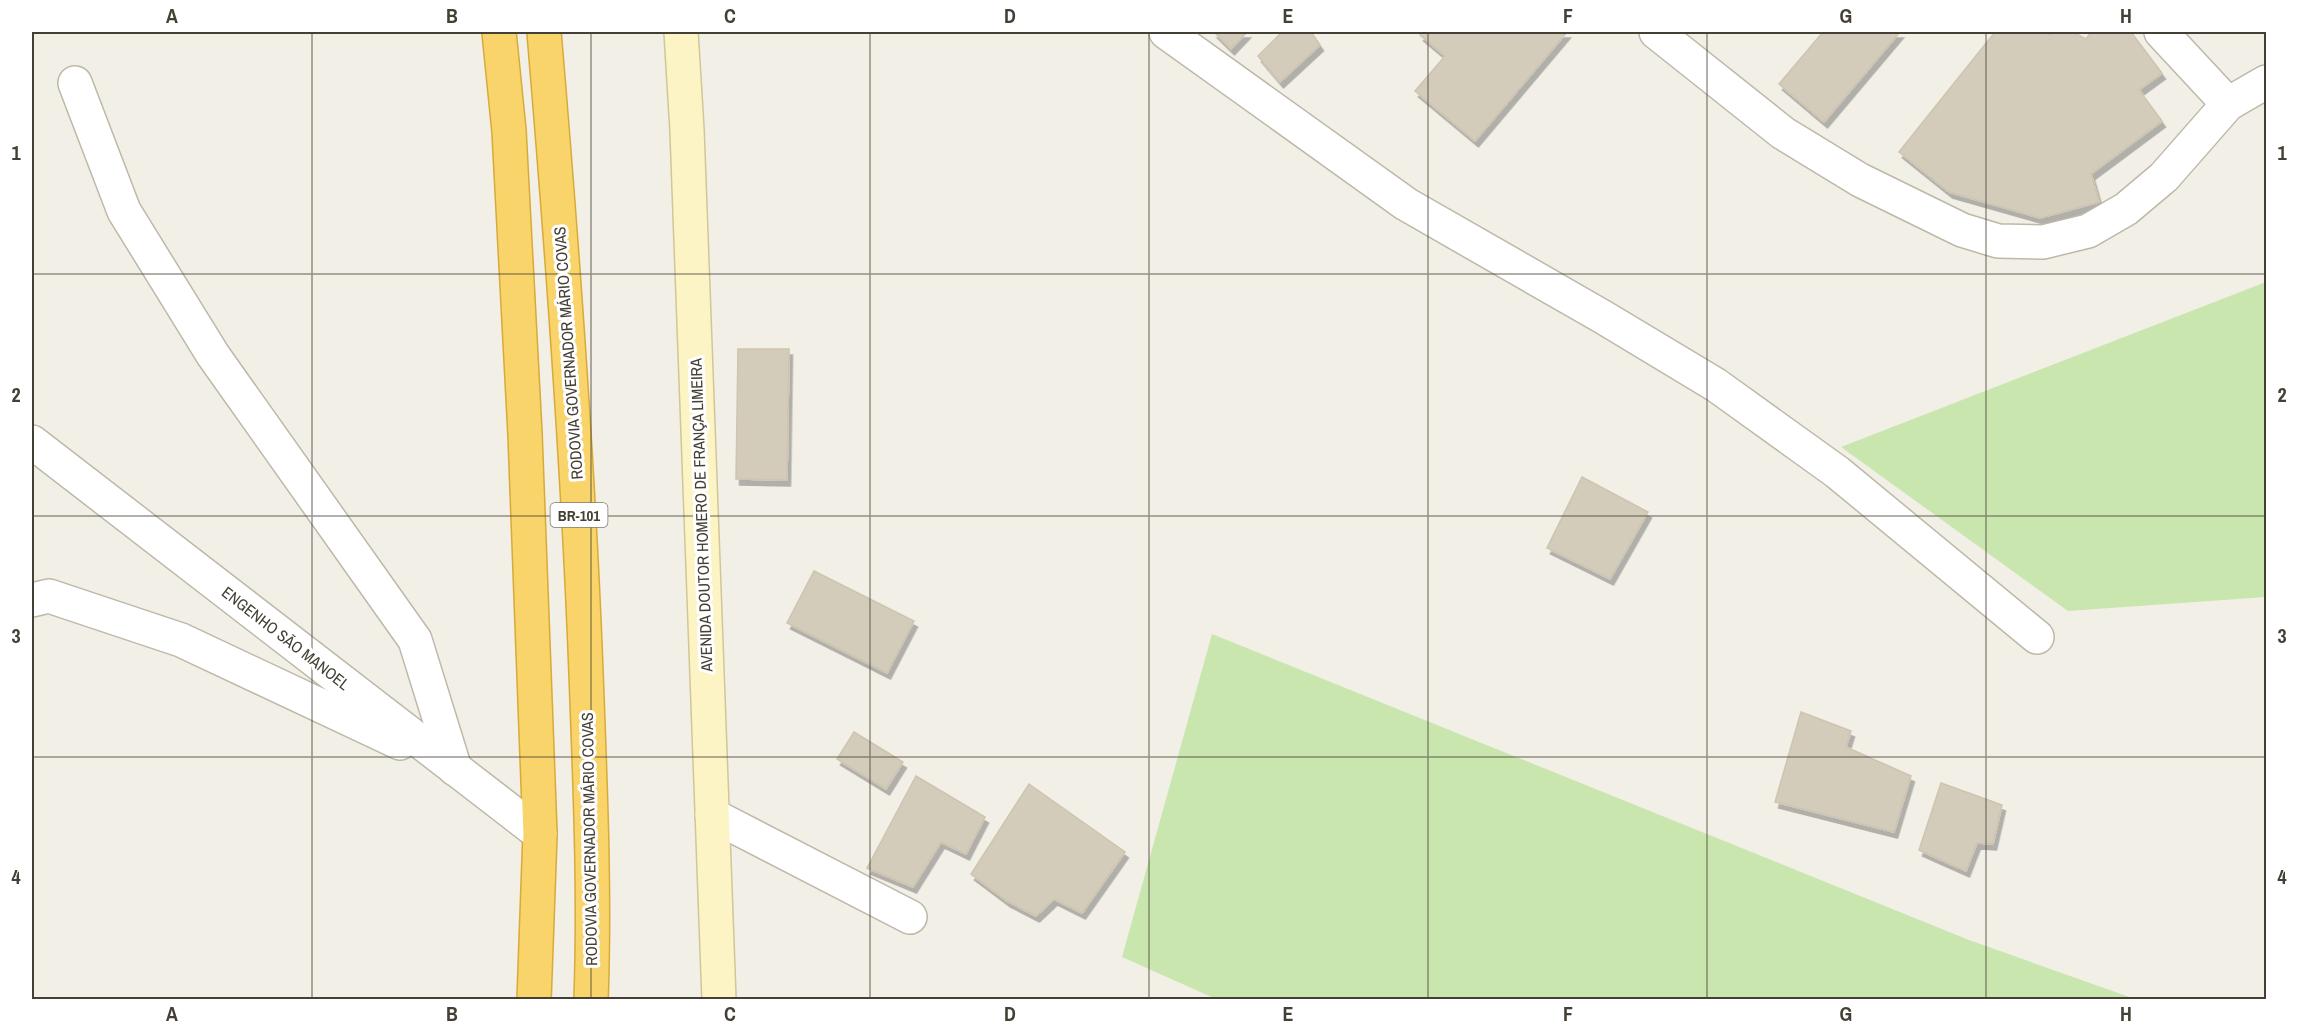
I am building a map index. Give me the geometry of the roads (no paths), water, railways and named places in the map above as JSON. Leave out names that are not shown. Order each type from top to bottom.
[{"type":"highway","name":"BR-101","points":[[499,32],[510,131],[525,434],[540,834],[534,999]]},
{"type":"highway","name":"RODOVIA GOVERNADOR MÁRIO COVAS","points":[[544,32],[580,526],[592,829],[591,999]]},
{"type":"main road","name":"AVENIDA DOUTOR HOMERO DE FRANÇA LIMEIRA","points":[[681,32],[687,130],[719,999]]},
{"type":"street","points":[[1166,32],[1406,204],[1716,385],[1837,471],[2037,637]]},
{"type":"street","points":[[1656,32],[1792,139],[1870,185],[1962,230],[1998,241],[2043,242],[2088,231],[2126,209],[2164,177],[2228,104],[2266,82]]},
{"type":"street","points":[[2161,32],[2228,104]]},
{"type":"street","points":[[75,83],[124,211],[213,355],[415,640],[456,769]]},
{"type":"street","name":"ENGENHO SÃO MANOEL","points":[[32,442],[540,834]]},
{"type":"street","points":[[32,600],[49,596],[181,640],[456,769]]},
{"type":"street","points":[[712,815],[910,917]]}]
